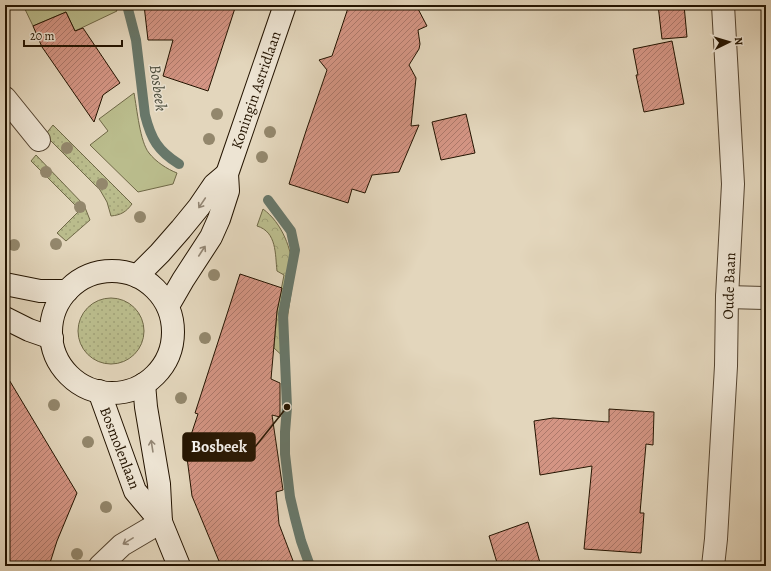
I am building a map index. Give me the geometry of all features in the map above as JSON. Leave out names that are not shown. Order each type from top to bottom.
[{"type":"main road","name":"Koningin Astridlaan","points":[[168,306],[211,237],[219,219],[228,191],[227,174],[284,5]]},
{"type":"main road","name":"Oude Baan","points":[[713,566],[726,374],[733,184],[723,5]]},
{"type":"main road","points":[[5,98],[39,140]]},
{"type":"main road","name":"Koningin Astridlaan","points":[[137,276],[182,229],[214,185],[227,174]]},
{"type":"main road","points":[[118,271],[137,276],[155,288],[168,306],[172,317],[173,328],[171,350],[160,369],[144,384],[133,389],[122,392],[99,391],[87,387],[76,381],[67,372],[54,350],[52,325],[55,312],[67,291],[77,282],[88,276],[100,272],[118,271]]},
{"type":"main road","points":[[5,284],[40,291],[67,291]]},
{"type":"main road","points":[[728,297],[766,298]]},
{"type":"main road","points":[[5,318],[30,330],[52,338]]},
{"type":"main road","name":"Bosmolenlaan","points":[[144,384],[146,407],[159,484],[161,522],[174,564]]},
{"type":"main road","name":"Bosmolenlaan","points":[[99,391],[135,491],[161,522]]},
{"type":"main road","points":[[100,566],[122,545],[161,522]]},
{"type":"green space","points":[[23,5],[114,5],[117,11],[75,31],[66,12],[33,26]]},
{"type":"green space","points":[[134,93],[141,133],[146,148],[158,162],[177,173],[173,184],[138,192],[90,145],[108,131],[99,119]]},
{"type":"green space","points":[[53,125],[132,204],[125,211],[118,215],[111,216],[107,202],[100,190],[45,135]]},
{"type":"green space","points":[[36,155],[84,205],[90,220],[66,241],[57,233],[80,210],[31,161]]},
{"type":"green space","points":[[263,209],[281,229],[291,254],[293,278],[287,329],[288,361],[274,348],[277,311],[284,275],[277,271],[272,238],[264,229],[257,226]]},
{"type":"green space","points":[[111,298],[123,301],[134,308],[141,319],[144,331],[141,343],[134,354],[123,361],[111,364],[99,361],[88,354],[81,343],[78,331],[81,319],[88,308],[99,301]]},
{"type":"building","points":[[144,5],[236,5],[208,91],[163,76],[173,40],[148,40]]},
{"type":"building","points":[[349,5],[416,5],[427,26],[418,30],[420,44],[419,49],[409,65],[416,78],[411,126],[419,125],[399,172],[372,175],[365,193],[352,189],[348,203],[289,184],[327,70],[319,60],[332,56]]},
{"type":"building","points":[[658,5],[684,5],[687,37],[662,39]]},
{"type":"building","points":[[66,12],[75,31],[83,28],[120,83],[103,95],[94,122],[42,47],[33,26]]},
{"type":"building","points":[[672,41],[684,104],[644,112],[636,75],[638,75],[633,49]]},
{"type":"building","points":[[466,114],[475,153],[441,160],[432,122]]},
{"type":"building","points":[[240,274],[282,288],[277,311],[271,379],[280,383],[280,417],[272,415],[283,490],[276,492],[279,524],[295,566],[221,566],[192,496],[186,450],[198,414],[195,413]]},
{"type":"building","points":[[5,373],[77,493],[57,541],[49,566],[5,566]]},
{"type":"building","points":[[609,409],[654,412],[653,445],[646,444],[640,513],[644,513],[641,553],[584,549],[592,466],[540,475],[534,421],[553,418],[609,422]]},
{"type":"building","points":[[528,522],[541,566],[498,566],[489,536]]},
{"type":"waterway","name":"Bosbeek","points":[[127,5],[136,40],[147,123],[156,144],[179,164]]},
{"type":"waterway","name":"Bosbeek","points":[[268,200],[291,231],[295,250],[283,314],[287,407],[285,454],[290,497],[301,541],[310,566]]},
{"type":"place","name":"Bosbeek","points":[[287,407]]}]
